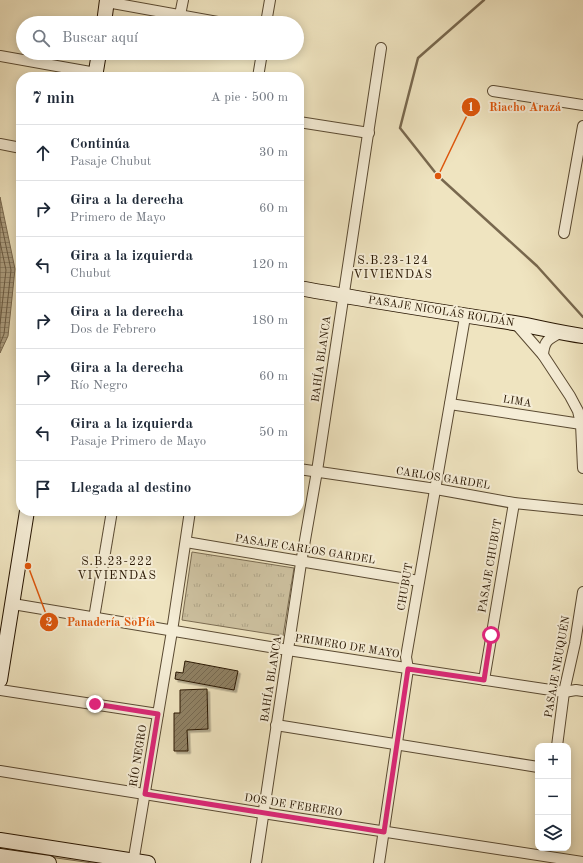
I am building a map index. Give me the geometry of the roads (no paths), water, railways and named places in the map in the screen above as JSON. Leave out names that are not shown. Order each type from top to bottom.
[{"type":"street","points":[[180,15],[183,0]]},
{"type":"street","points":[[267,16],[270,0]]},
{"type":"street","points":[[105,16],[107,1],[185,16]]},
{"type":"street","name":"BAHÍA BLANCA","points":[[256,863],[301,562],[318,472],[381,48]]},
{"type":"street","points":[[0,56],[16,59]]},
{"type":"street","points":[[20,60],[81,72]]},
{"type":"street","points":[[96,72],[98,60]]},
{"type":"street","points":[[259,72],[261,60]]},
{"type":"street","points":[[493,91],[583,106]]},
{"type":"street","points":[[304,123],[369,133]]},
{"type":"street","points":[[564,232],[583,126]]},
{"type":"street","points":[[0,144],[16,147]]},
{"type":"street","name":"PASAJE NICOLÁS ROLDÁN","points":[[304,289],[583,336]]},
{"type":"street","name":"CHUBUT","points":[[379,863],[408,669],[406,657],[465,316]]},
{"type":"street","points":[[516,324],[543,354],[578,411],[581,424],[583,468]]},
{"type":"street","points":[[543,354],[544,345],[550,338],[560,333]]},
{"type":"street","name":"LIMA","points":[[450,404],[581,424]]},
{"type":"street","name":"CARLOS GARDEL","points":[[304,470],[436,489],[514,503],[583,510]]},
{"type":"street","name":"PASAJE CHUBUT","points":[[484,680],[514,503]]},
{"type":"street","points":[[0,680],[26,516]]},
{"type":"street","points":[[94,618],[111,516]]},
{"type":"street","name":"RÍO NEGRO","points":[[134,862],[189,516]]},
{"type":"street","name":"PASAJE CARLOS GARDEL","points":[[186,542],[419,581]]},
{"type":"street","name":"PASAJE NEUQUÉN","points":[[557,743],[564,692],[579,643],[583,592]]},
{"type":"street","name":"PRIMERO DE MAYO","points":[[13,604],[408,669],[564,692],[576,690],[583,691]]},
{"type":"street","points":[[0,690],[158,714]]},
{"type":"street","points":[[276,725],[535,767]]},
{"type":"street","name":"DOS DE FEBRERO","points":[[0,772],[583,862]]},
{"type":"street","points":[[0,840],[148,863]]},
{"type":"street","points":[[0,856],[49,863]]},
{"type":"water","points":[[0,197],[15,269],[8,336],[0,353]]},
{"type":"waterway","points":[[484,0],[418,58],[400,128],[438,176],[537,266],[583,317]]},
{"type":"place","name":"Riacho Arazá","points":[[438,176]]},
{"type":"place","name":"Panadería SoPía","points":[[28,566]]},
{"type":"district","name":"S.B.23-124 VIVIENDAS","points":[[393,268]]},
{"type":"district","name":"S.B.23-222 VIVIENDAS","points":[[117,569]]}]
